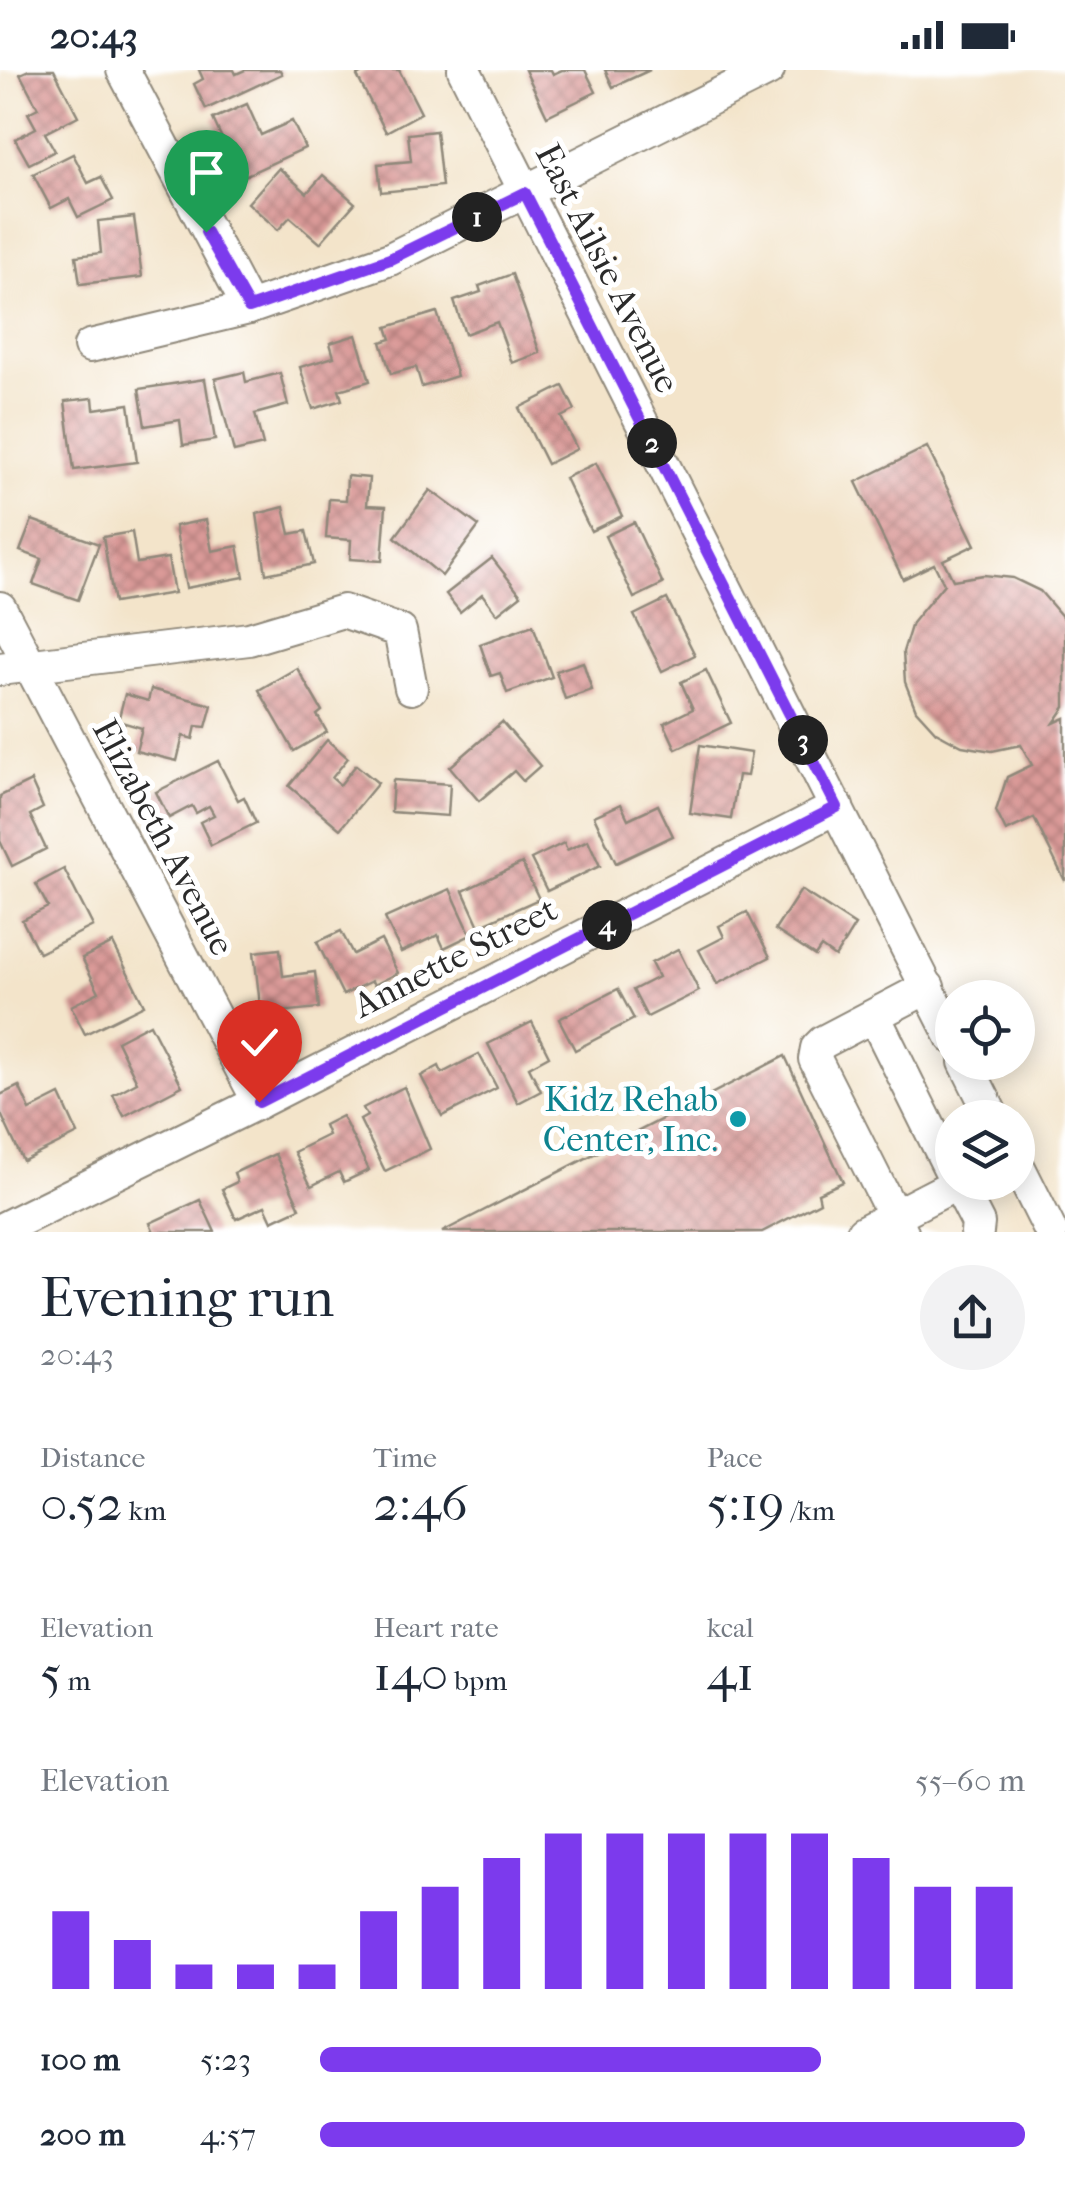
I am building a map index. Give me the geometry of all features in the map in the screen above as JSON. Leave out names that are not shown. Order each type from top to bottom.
[{"type":"street","points":[[123,70],[249,308]]},
{"type":"street","name":"East Ailsie Avenue","points":[[464,70],[935,1002]]},
{"type":"street","points":[[90,346],[249,308],[390,259],[768,70]]},
{"type":"street","name":"Elizabeth Avenue","points":[[0,608],[15,668],[259,1102]]},
{"type":"street","points":[[15,668],[249,639],[342,611],[400,631],[411,688]]},
{"type":"street","name":"Annette Street","points":[[0,1230],[837,807]]},
{"type":"street","points":[[898,1224],[815,1058],[823,1042],[928,988]]},
{"type":"street","points":[[874,1016],[935,1139]]},
{"type":"street","points":[[863,1232],[898,1224],[935,1199]]},
{"type":"street","points":[[967,1200],[978,1223],[977,1232]]},
{"type":"street","points":[[1034,1200],[1050,1232]]},
{"type":"building","points":[[54,70],[78,116],[45,133],[55,151],[29,164],[15,139],[36,128],[28,113],[38,108],[20,74]]},
{"type":"building","points":[[199,70],[234,70],[236,74],[245,70],[280,70],[282,74],[206,109],[194,84],[203,79]]},
{"type":"building","points":[[368,70],[399,70],[421,113],[386,132],[357,76]]},
{"type":"building","points":[[525,70],[551,70],[553,74],[585,70],[596,92],[547,116]]},
{"type":"building","points":[[605,70],[650,70],[613,87]]},
{"type":"building","points":[[247,104],[261,135],[292,121],[305,148],[240,178],[213,119]]},
{"type":"building","points":[[436,131],[442,186],[381,192],[378,164],[411,161],[408,134]]},
{"type":"building","points":[[73,154],[88,183],[101,177],[113,200],[78,217],[69,199],[51,208],[33,174]]},
{"type":"building","points":[[279,168],[307,193],[323,175],[355,203],[320,243],[290,217],[278,230],[248,203]]},
{"type":"building","points":[[134,217],[142,277],[80,284],[76,256],[101,253],[98,221]]},
{"type":"building","points":[[512,274],[540,353],[512,363],[497,322],[465,334],[454,301],[481,292],[479,286]]},
{"type":"building","points":[[437,312],[457,376],[422,387],[416,367],[391,374],[381,342],[391,339],[387,327]]},
{"type":"building","points":[[356,335],[370,381],[339,390],[342,400],[313,409],[300,367],[334,357],[330,343]]},
{"type":"building","points":[[244,372],[246,382],[280,373],[288,405],[255,414],[263,445],[234,452],[215,379]]},
{"type":"building","points":[[205,379],[215,440],[183,445],[180,420],[145,426],[139,389]]},
{"type":"building","points":[[563,386],[575,410],[561,417],[577,449],[547,464],[519,408]]},
{"type":"building","points":[[93,398],[94,409],[129,404],[137,462],[74,470],[65,401]]},
{"type":"building","points":[[927,447],[975,545],[943,560],[953,580],[983,575],[1013,578],[1040,591],[1065,620],[1065,707],[1054,723],[1065,718],[1065,881],[1034,818],[1006,831],[996,811],[1007,777],[1032,765],[1021,745],[992,751],[962,746],[936,732],[916,710],[905,682],[903,652],[912,623],[944,584],[934,564],[903,579],[856,482]]},
{"type":"building","points":[[596,463],[622,516],[591,531],[565,478]]},
{"type":"building","points":[[347,476],[369,478],[367,505],[386,506],[382,561],[350,559],[351,540],[326,538],[329,499],[346,500]]},
{"type":"building","points":[[430,490],[479,526],[442,576],[395,537]]},
{"type":"building","points":[[284,507],[290,534],[306,531],[314,564],[266,574],[257,514]]},
{"type":"building","points":[[32,520],[99,544],[78,600],[33,584],[42,559],[20,551]]},
{"type":"building","points":[[206,520],[212,551],[238,546],[244,577],[186,588],[175,526]]},
{"type":"building","points":[[634,522],[663,584],[634,598],[605,536]]},
{"type":"building","points":[[132,532],[137,563],[168,558],[174,593],[114,603],[103,537]]},
{"type":"building","points":[[492,558],[521,595],[497,614],[482,594],[460,612],[446,594]]},
{"type":"building","points":[[667,599],[695,655],[662,671],[634,615]]},
{"type":"building","points":[[533,625],[552,677],[507,693],[500,673],[491,676],[480,644]]},
{"type":"building","points":[[583,662],[592,690],[565,699],[556,671]]},
{"type":"building","points":[[297,668],[322,711],[317,715],[327,732],[294,751],[259,690]]},
{"type":"building","points":[[706,670],[731,723],[676,749],[664,723],[693,709],[681,682]]},
{"type":"building","points":[[151,689],[212,705],[206,727],[196,726],[193,739],[183,736],[177,761],[136,751],[142,728],[118,721],[125,694],[148,701]]},
{"type":"building","points":[[502,722],[540,766],[523,781],[514,771],[479,801],[450,767]]},
{"type":"building","points":[[327,740],[348,758],[332,778],[340,785],[356,765],[378,783],[340,829],[289,786]]},
{"type":"building","points":[[700,745],[751,753],[747,776],[738,775],[731,819],[690,813]]},
{"type":"building","points":[[218,761],[238,800],[244,797],[256,823],[211,845],[200,822],[214,815],[209,806],[196,813],[192,806],[169,818],[156,792]]},
{"type":"building","points":[[393,780],[450,784],[448,816],[391,812]]},
{"type":"building","points":[[31,781],[43,808],[30,815],[46,849],[12,866],[0,841],[0,796]]},
{"type":"building","points":[[621,804],[628,819],[658,805],[673,836],[616,863],[594,816]]},
{"type":"building","points":[[588,840],[600,866],[547,891],[531,859],[564,843],[567,850]]},
{"type":"building","points":[[522,863],[539,899],[479,926],[463,891]]},
{"type":"building","points":[[64,869],[93,926],[39,953],[22,920],[48,907],[36,884]]},
{"type":"building","points":[[450,889],[471,935],[444,948],[438,935],[401,952],[385,918]]},
{"type":"building","points":[[801,890],[855,925],[835,957],[821,947],[815,956],[775,930]]},
{"type":"building","points":[[747,912],[770,957],[717,984],[699,950],[724,937],[719,926]]},
{"type":"building","points":[[341,931],[353,954],[381,940],[398,973],[343,995],[317,942]]},
{"type":"building","points":[[113,943],[144,1005],[85,1034],[71,1006],[99,992],[82,958]]},
{"type":"building","points":[[280,949],[283,976],[315,972],[319,1008],[261,1014],[254,952]]},
{"type":"building","points":[[678,949],[699,991],[647,1017],[633,990],[658,977],[651,963]]},
{"type":"building","points":[[618,989],[634,1019],[575,1050],[559,1019]]},
{"type":"building","points":[[532,1022],[549,1056],[529,1067],[541,1091],[518,1103],[488,1044]]},
{"type":"building","points":[[150,1024],[182,1086],[124,1116],[113,1095],[137,1082],[117,1041]]},
{"type":"building","points":[[479,1054],[497,1088],[442,1116],[421,1076],[439,1066],[442,1073]]},
{"type":"building","name":"Kidz Rehab Center, Inc.","points":[[785,1056],[843,1182],[818,1193],[820,1202],[762,1232],[442,1232]]},
{"type":"building","points":[[19,1086],[30,1110],[60,1095],[78,1134],[23,1161],[0,1112],[0,1095]]},
{"type":"building","points":[[404,1087],[430,1149],[385,1171],[360,1120],[367,1116],[363,1108]]},
{"type":"building","points":[[342,1116],[369,1170],[344,1182],[339,1172],[311,1186],[294,1152],[328,1135],[324,1125]]},
{"type":"building","points":[[275,1154],[300,1208],[272,1221],[265,1206],[236,1219],[222,1189],[237,1182],[234,1173]]},
{"type":"building","points":[[200,1200],[215,1232],[154,1232],[150,1223]]},
{"type":"place","name":"Kidz Rehab Center, Inc.","points":[[738,1119]]},
{"type":"route","points":[[206,232],[249,308],[390,259],[525,193],[837,807],[259,1102]]}]
